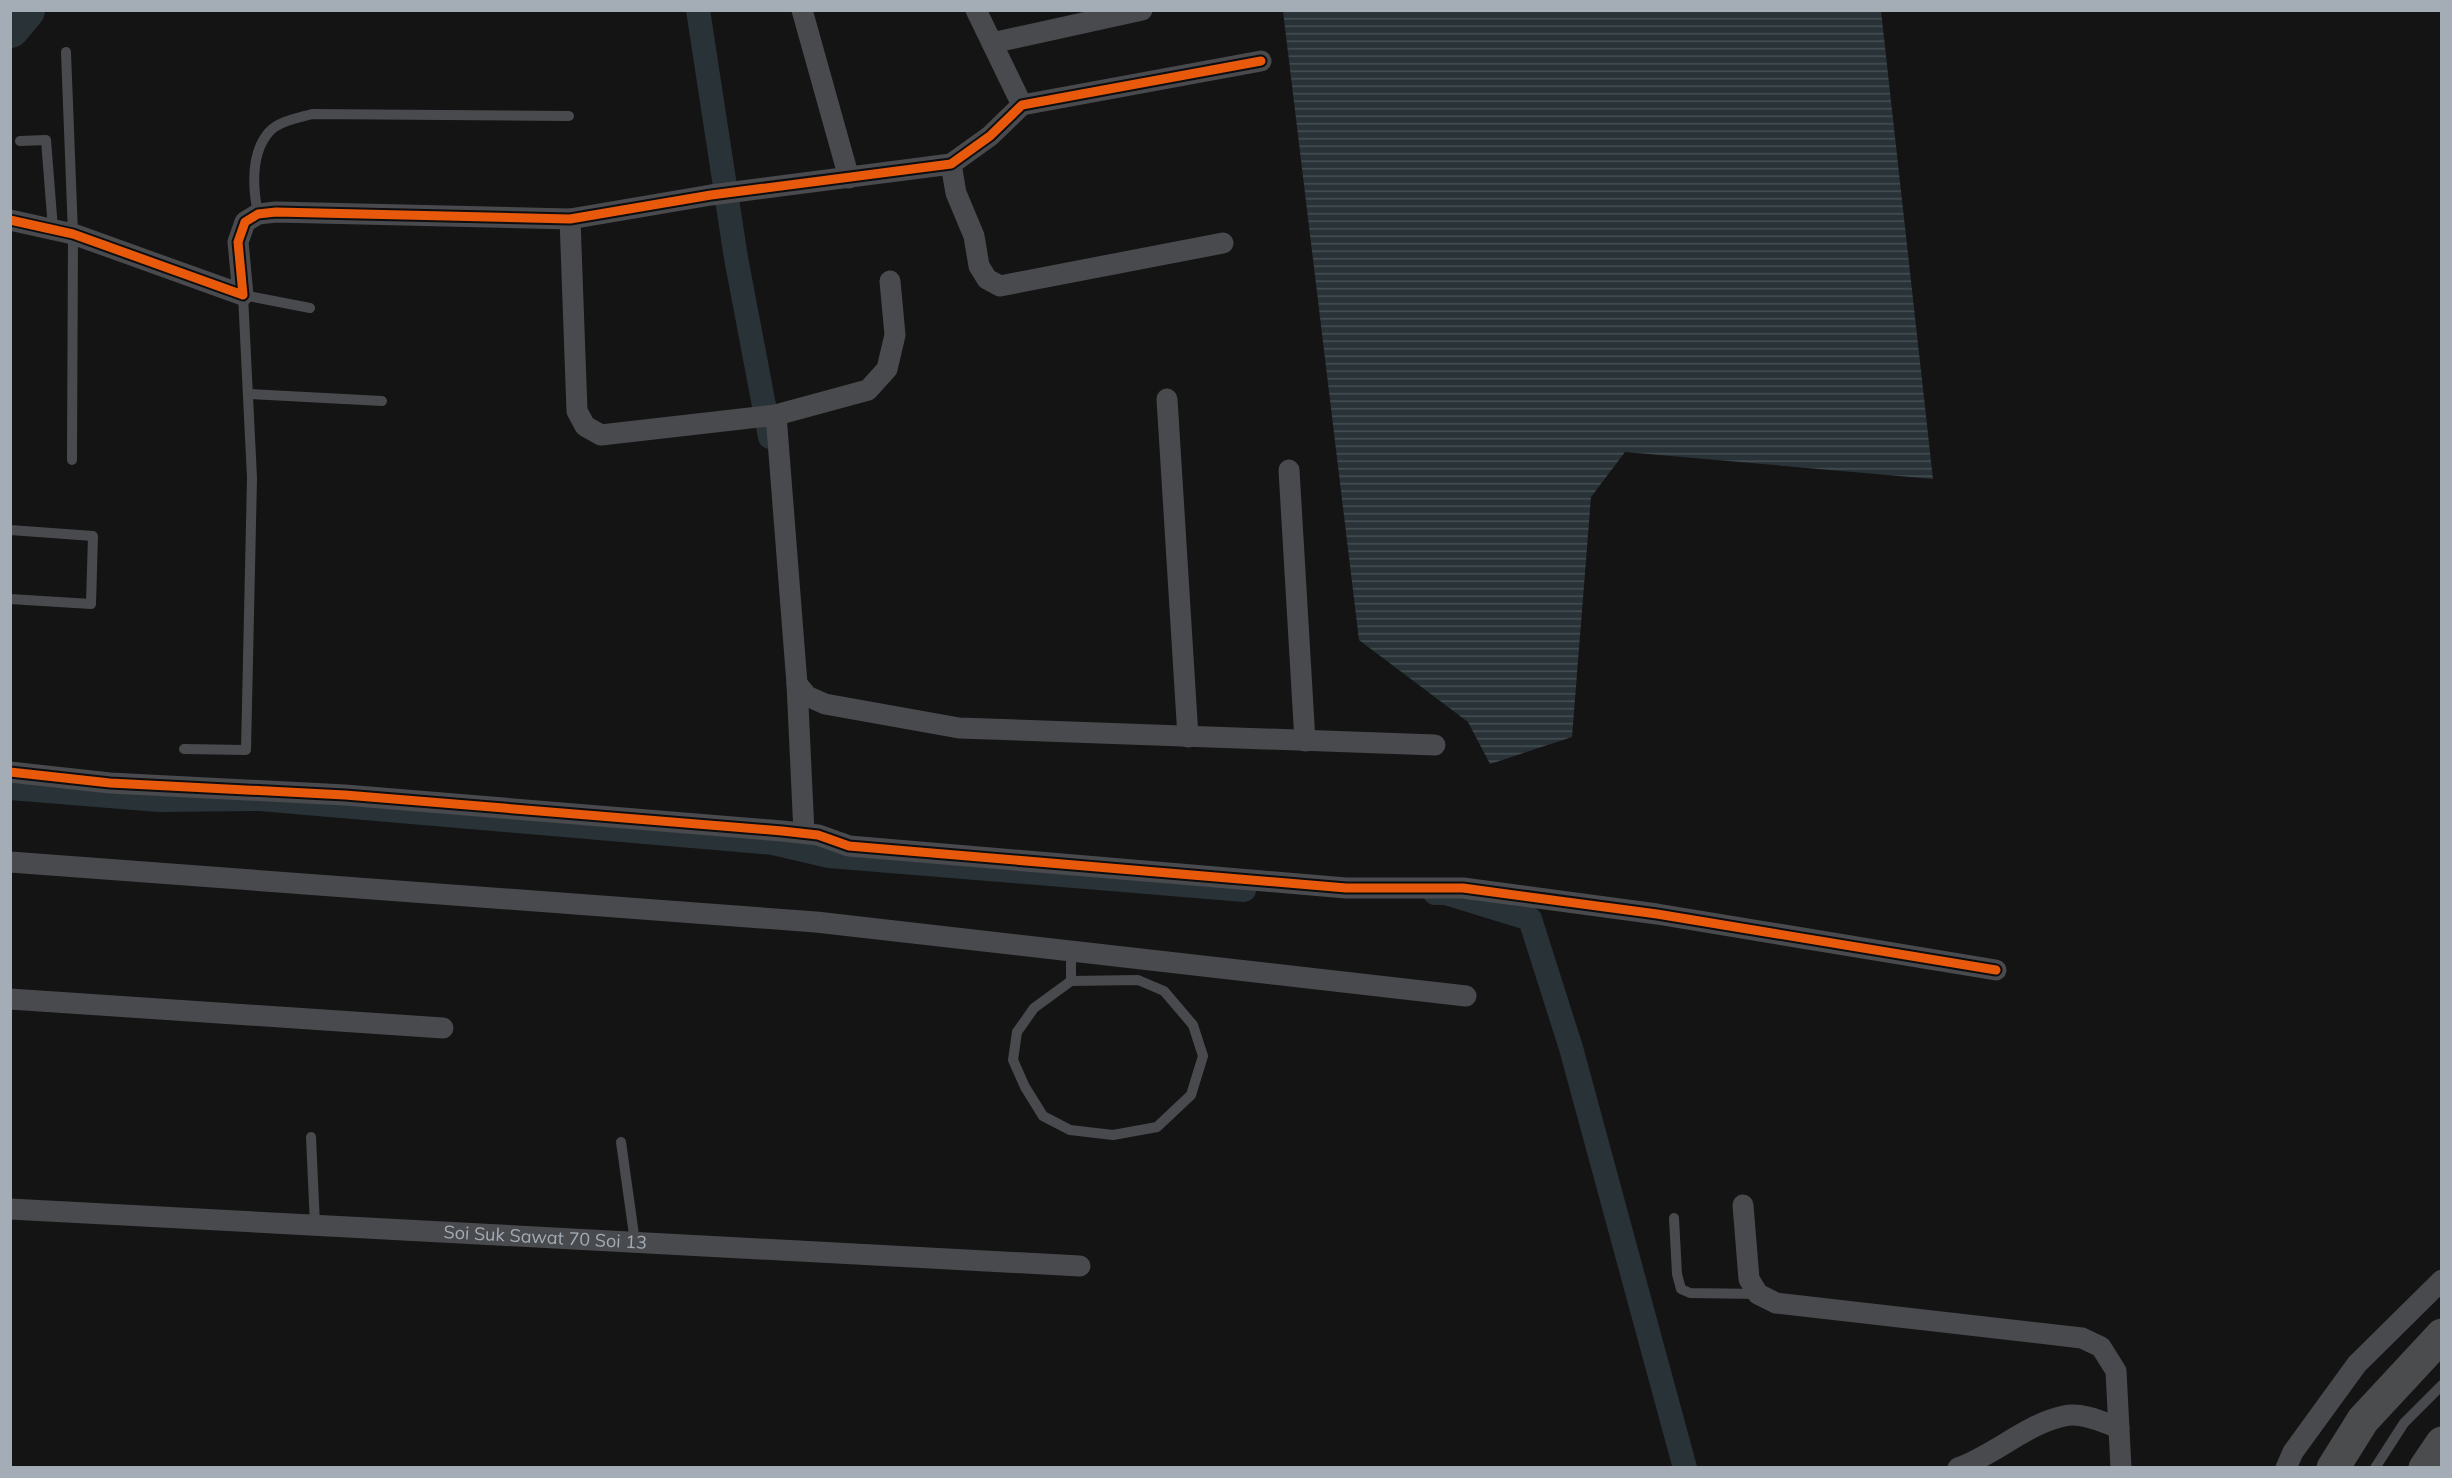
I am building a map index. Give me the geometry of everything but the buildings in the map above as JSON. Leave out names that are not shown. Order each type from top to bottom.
[{"type":"highway","points":[[2333,1467],[2363,1420],[2442,1335]]},
{"type":"highway","points":[[2425,1467],[2442,1443]]},
{"type":"street","points":[[802,10],[849,178]]},
{"type":"street","points":[[976,10],[1022,105]]},
{"type":"street","points":[[992,43],[1142,10]]},
{"type":"street","points":[[10,220],[63,232],[243,296],[238,242],[245,222],[258,214],[276,212],[570,219],[711,195],[951,164],[990,136],[1022,105],[1261,61]]},
{"type":"street","points":[[951,164],[956,193],[974,236],[979,266],[987,279],[999,286],[1223,243]]},
{"type":"street","points":[[570,219],[577,411],[585,426],[601,435],[776,415],[868,390],[887,369],[895,335],[890,281]]},
{"type":"street","points":[[1167,399],[1188,737]]},
{"type":"street","points":[[776,415],[797,684],[804,833]]},
{"type":"street","points":[[1288,470],[1305,741]]},
{"type":"street","points":[[797,684],[807,696],[825,704],[959,728],[1435,745]]},
{"type":"street","points":[[10,772],[110,783],[345,795],[804,833],[849,846],[907,852],[1346,888],[1439,887],[1483,890],[1657,914],[1996,970]]},
{"type":"street","points":[[10,862],[816,922],[1466,996]]},
{"type":"street","points":[[10,999],[443,1028]]},
{"type":"street","points":[[1743,1205],[1749,1279],[1758,1294],[1776,1303],[2082,1338],[2101,1347],[2116,1371],[2121,1467]]},
{"type":"street","name":"Soi Suk Sawat 70 Soi 13","points":[[10,1209],[1080,1266]]},
{"type":"street","points":[[2286,1467],[2294,1452],[2357,1364],[2442,1280]]},
{"type":"street","points":[[1958,1467],[2003,1447],[2036,1426],[2066,1415],[2087,1417],[2119,1428]]},
{"type":"lane","points":[[66,52],[63,232],[72,460]]},
{"type":"lane","points":[[258,214],[253,192],[258,155],[269,132],[285,121],[312,114],[569,116]]},
{"type":"lane","points":[[20,141],[46,140],[63,232]]},
{"type":"lane","points":[[184,749],[246,750],[252,478],[250,394],[243,296],[310,308]]},
{"type":"lane","points":[[250,394],[382,401]]},
{"type":"lane","points":[[10,530],[93,536],[92,604],[10,599]]},
{"type":"lane","points":[[1071,951],[1071,981]]},
{"type":"lane","points":[[1138,980],[1164,991],[1193,1025],[1203,1056],[1191,1095],[1158,1127],[1113,1135],[1070,1130],[1043,1116],[1024,1087],[1013,1060],[1017,1032],[1034,1008],[1071,981],[1138,980]]},
{"type":"lane","points":[[311,1137],[315,1225]]},
{"type":"lane","points":[[621,1142],[635,1242]]},
{"type":"lane","points":[[1674,1218],[1677,1274],[1681,1289],[1690,1293],[1758,1294]]},
{"type":"lane","points":[[2375,1467],[2404,1424],[2442,1385]]},
{"type":"shaded area","points":[[1283,11],[1881,11],[1933,479],[1625,452],[1591,497],[1572,737],[1490,764],[1468,722],[1359,640]]},
{"type":"waterway","points":[[10,28],[25,10]]},
{"type":"waterway","points":[[698,10],[736,258],[770,437]]},
{"type":"waterway","points":[[10,788],[159,800],[260,799],[773,843],[829,856],[1244,890]]},
{"type":"waterway","points":[[1435,893],[1446,893],[1530,919],[1571,1048],[1685,1468]]},
{"type":"cycle path","points":[[10,220],[73,234],[243,295],[238,242],[245,222],[258,214],[276,212],[570,219],[711,195],[951,164],[990,136],[1022,105],[1261,61]]},
{"type":"cycle path","points":[[10,772],[110,783],[345,795],[782,831],[818,835],[849,846],[1346,888],[1463,888],[1657,914],[1996,970]]}]
